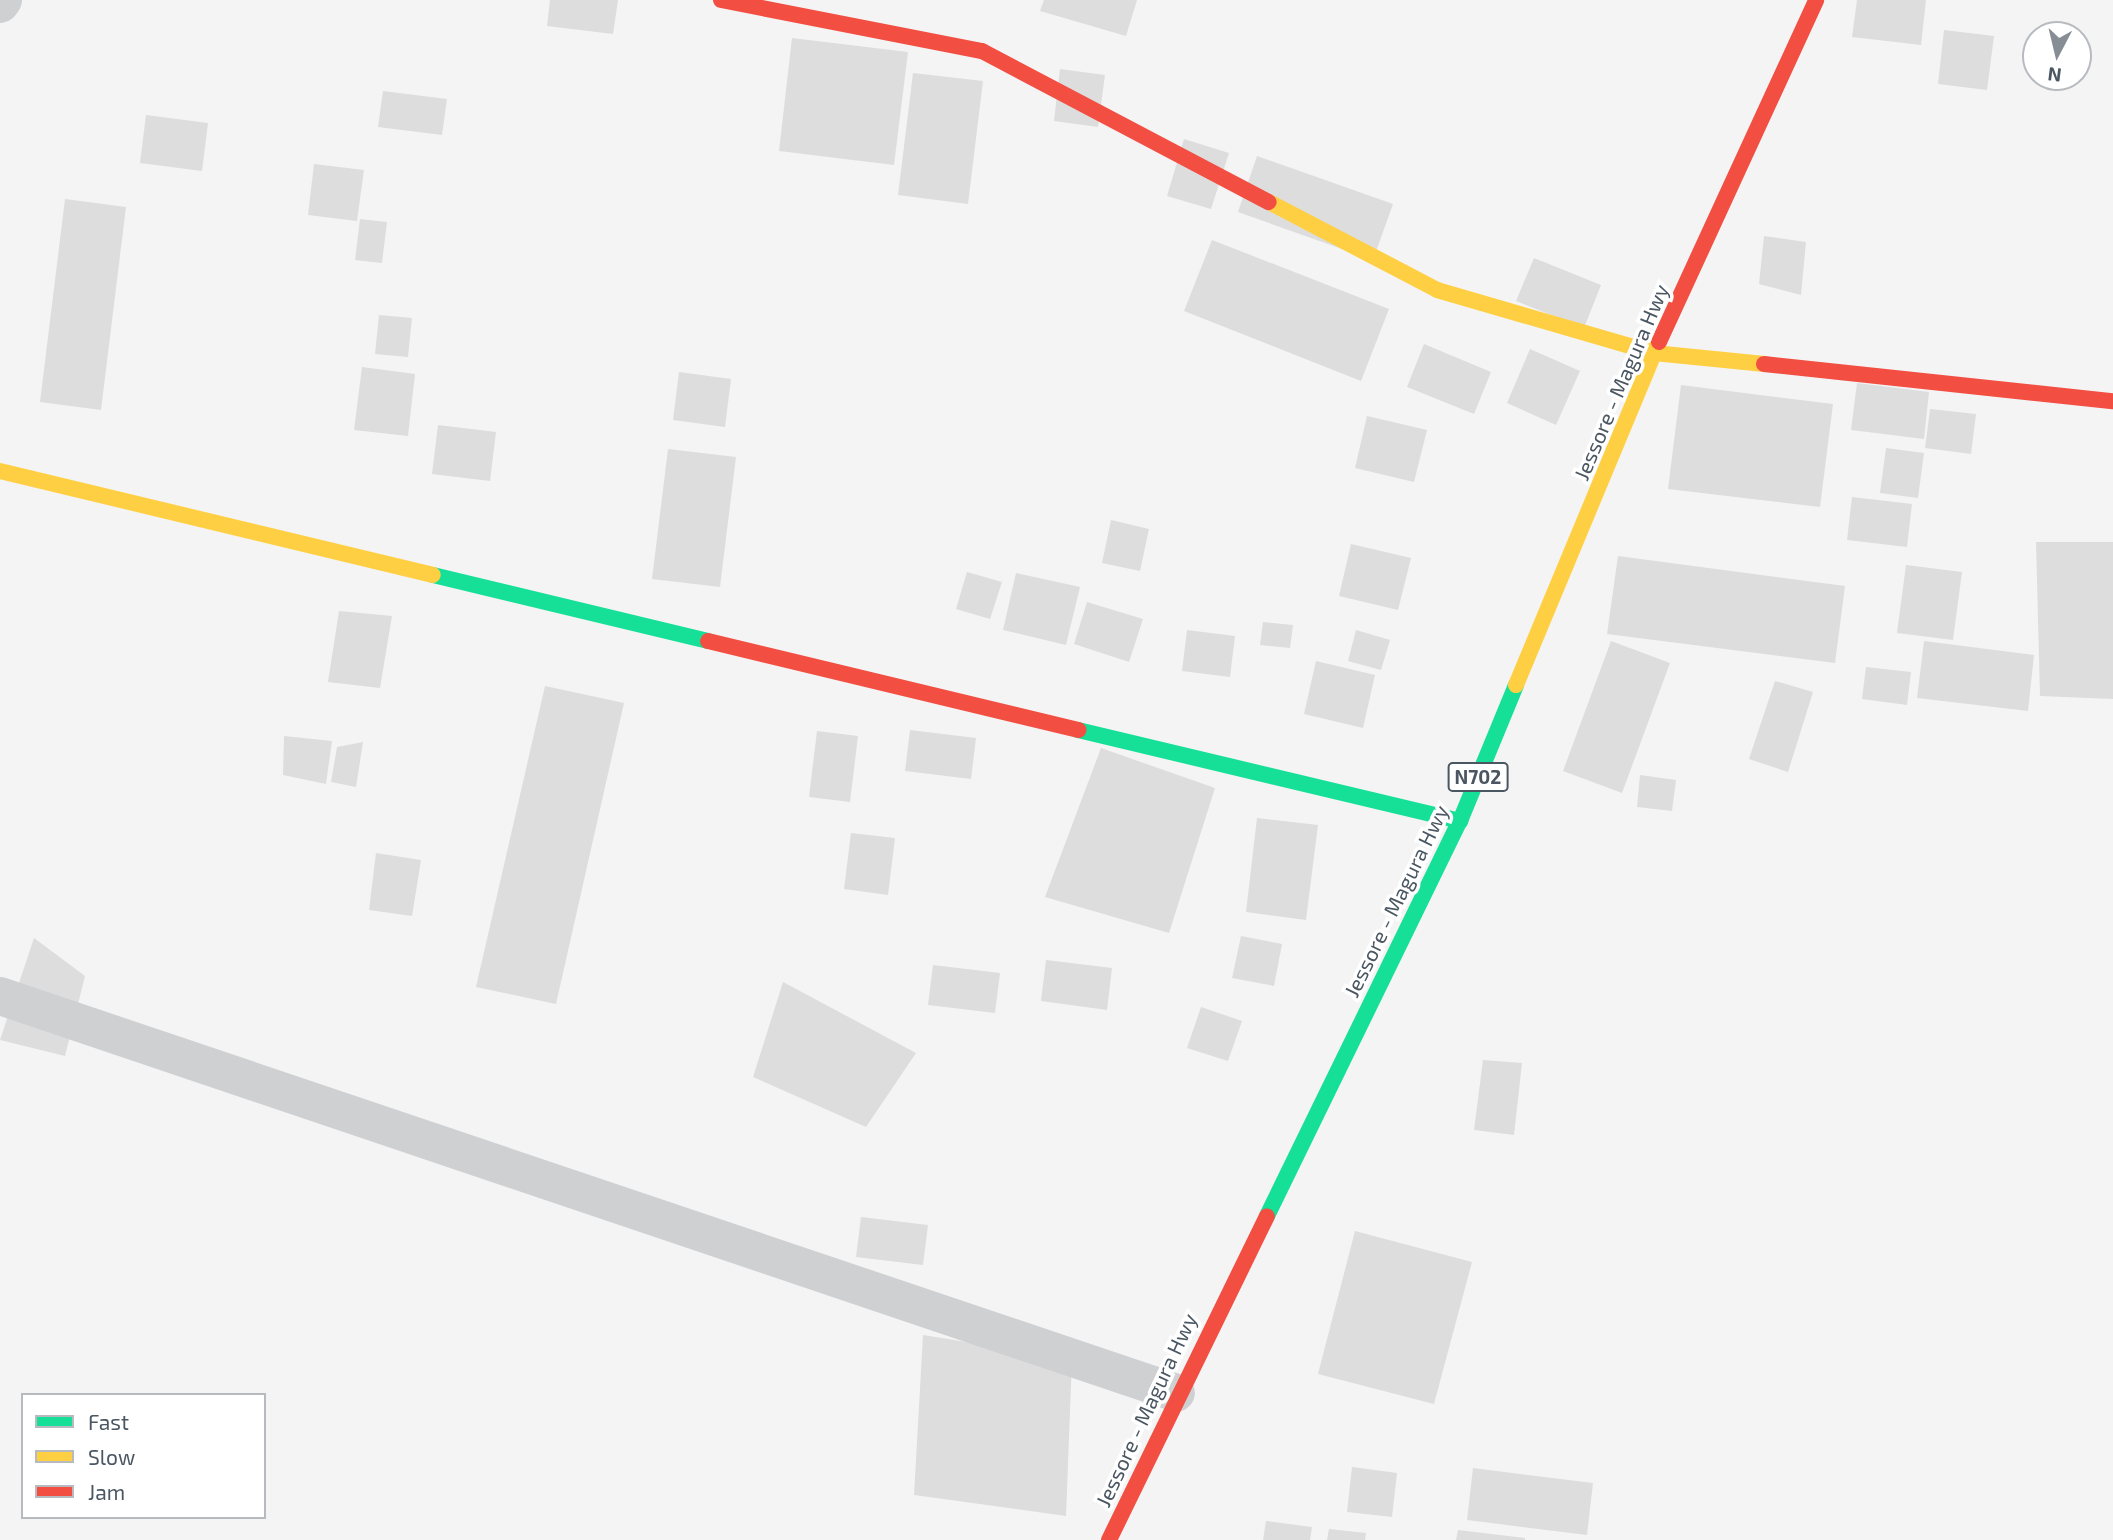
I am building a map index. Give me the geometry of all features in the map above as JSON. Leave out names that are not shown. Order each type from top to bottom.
[{"type":"main road","points":[[721,0],[982,51],[1437,290],[1654,353],[2113,401]]},
{"type":"main road","name":"Jessore - Magura Hwy","points":[[1109,1540],[1176,1393],[1460,821],[1654,353],[1816,0]]},
{"type":"main road","points":[[0,471],[1460,821]]},
{"type":"street","points":[[0,996],[1176,1393]]},
{"type":"building","points":[[550,0],[618,0],[613,34],[547,26]]},
{"type":"building","points":[[1044,0],[1137,0],[1126,36],[1040,11]]},
{"type":"building","points":[[1857,0],[1926,0],[1921,45],[1852,37]]},
{"type":"building","points":[[1944,30],[1994,36],[1987,90],[1938,84]]},
{"type":"building","points":[[792,38],[908,52],[894,165],[779,151]]},
{"type":"building","points":[[1060,69],[1105,75],[1098,127],[1054,121]]},
{"type":"building","points":[[913,73],[983,81],[968,204],[898,195]]},
{"type":"building","points":[[383,91],[447,99],[442,135],[378,127]]},
{"type":"building","points":[[146,115],[208,123],[202,171],[140,163]]},
{"type":"building","points":[[1184,139],[1229,153],[1211,209],[1167,196]]},
{"type":"building","points":[[1257,156],[1393,204],[1373,260],[1238,212]]},
{"type":"building","points":[[314,164],[364,170],[357,221],[308,215]]},
{"type":"building","points":[[65,199],[126,207],[101,410],[40,402]]},
{"type":"building","points":[[360,219],[387,222],[382,263],[355,260]]},
{"type":"building","points":[[1764,236],[1806,242],[1801,295],[1759,284]]},
{"type":"building","points":[[1212,240],[1389,309],[1361,381],[1184,311]]},
{"type":"building","points":[[1534,258],[1601,285],[1584,328],[1516,301]]},
{"type":"building","points":[[379,315],[412,318],[408,357],[375,354]]},
{"type":"building","points":[[1424,344],[1491,372],[1474,414],[1407,387]]},
{"type":"building","points":[[1530,349],[1580,371],[1556,425],[1507,403]]},
{"type":"building","points":[[362,367],[415,374],[408,436],[354,430]]},
{"type":"building","points":[[679,372],[731,379],[725,427],[673,420]]},
{"type":"building","points":[[1857,383],[1929,392],[1924,439],[1851,430]]},
{"type":"building","points":[[1681,385],[1833,404],[1820,507],[1668,489]]},
{"type":"building","points":[[1930,409],[1976,414],[1971,454],[1925,448]]},
{"type":"building","points":[[1367,416],[1427,430],[1414,482],[1355,468]]},
{"type":"building","points":[[438,425],[496,432],[490,481],[432,474]]},
{"type":"building","points":[[1886,448],[1924,453],[1918,498],[1880,493]]},
{"type":"building","points":[[668,449],[736,457],[720,587],[652,579]]},
{"type":"building","points":[[1852,497],[1912,504],[1907,547],[1847,540]]},
{"type":"building","points":[[1111,520],[1149,529],[1140,571],[1102,563]]},
{"type":"building","points":[[2036,542],[2113,542],[2113,699],[2040,696]]},
{"type":"building","points":[[1351,544],[1411,558],[1398,610],[1339,596]]},
{"type":"building","points":[[1618,556],[1845,586],[1835,663],[1607,634]]},
{"type":"building","points":[[1906,565],[1962,572],[1953,640],[1897,633]]},
{"type":"building","points":[[967,572],[1002,582],[990,619],[956,609]]},
{"type":"building","points":[[1016,573],[1080,587],[1066,645],[1003,630]]},
{"type":"building","points":[[1087,602],[1143,619],[1129,662],[1074,644]]},
{"type":"building","points":[[339,611],[392,616],[380,688],[328,682]]},
{"type":"building","points":[[1263,622],[1293,625],[1290,648],[1260,645]]},
{"type":"building","points":[[1187,630],[1235,636],[1230,677],[1182,671]]},
{"type":"building","points":[[1356,630],[1390,640],[1381,670],[1348,661]]},
{"type":"building","points":[[1611,641],[1670,663],[1622,793],[1563,771]]},
{"type":"building","points":[[1924,641],[2034,655],[2028,711],[1917,698]]},
{"type":"building","points":[[1316,661],[1375,675],[1363,728],[1304,714]]},
{"type":"building","points":[[1866,667],[1911,672],[1907,705],[1862,699]]},
{"type":"building","points":[[1775,681],[1813,692],[1788,772],[1749,759]]},
{"type":"building","points":[[545,686],[624,703],[556,1004],[476,987]]},
{"type":"building","points":[[910,730],[976,738],[971,779],[905,771]]},
{"type":"building","points":[[817,731],[858,736],[850,802],[809,797]]},
{"type":"building","points":[[284,736],[332,741],[326,784],[283,775]]},
{"type":"building","points":[[363,742],[356,787],[331,782],[337,747]]},
{"type":"building","points":[[1101,748],[1215,788],[1169,933],[1045,897]]},
{"type":"building","points":[[1640,775],[1676,780],[1672,811],[1637,807]]},
{"type":"building","points":[[1257,818],[1318,825],[1306,920],[1246,912]]},
{"type":"building","points":[[851,833],[895,838],[888,895],[844,889]]},
{"type":"building","points":[[376,853],[421,860],[412,916],[369,910]]},
{"type":"building","points":[[1241,936],[1282,944],[1274,986],[1232,978]]},
{"type":"building","points":[[34,938],[85,976],[65,1056],[0,1040]]},
{"type":"building","points":[[1046,960],[1112,968],[1107,1010],[1041,1001]]},
{"type":"building","points":[[933,965],[1000,973],[995,1013],[928,1005]]},
{"type":"building","points":[[783,982],[916,1053],[866,1127],[753,1077]]},
{"type":"building","points":[[1201,1007],[1242,1021],[1228,1061],[1187,1048]]},
{"type":"building","points":[[1483,1060],[1522,1063],[1514,1135],[1474,1130]]},
{"type":"building","points":[[861,1217],[928,1225],[923,1265],[856,1257]]},
{"type":"building","points":[[1355,1231],[1472,1262],[1434,1404],[1318,1374]]},
{"type":"building","points":[[923,1335],[1072,1359],[1066,1516],[914,1495]]},
{"type":"building","points":[[1352,1467],[1397,1473],[1392,1517],[1347,1512]]},
{"type":"building","points":[[1473,1468],[1593,1483],[1587,1535],[1467,1520]]},
{"type":"building","points":[[1266,1521],[1312,1527],[1310,1540],[1263,1540]]},
{"type":"building","points":[[1329,1529],[1366,1533],[1365,1540],[1327,1540]]},
{"type":"building","points":[[1458,1530],[1525,1538],[1525,1540],[1456,1540]]},
{"type":"traffic: fast","points":[[433,575],[708,641]]},
{"type":"traffic: fast","points":[[1267,1216],[1460,821],[1516,685]]},
{"type":"traffic: fast","points":[[1078,730],[1460,821]]},
{"type":"traffic: slow","points":[[1269,202],[1437,290],[1654,353],[1764,364]]},
{"type":"traffic: slow","points":[[1516,685],[1659,342]]},
{"type":"traffic: slow","points":[[0,471],[433,575]]},
{"type":"traffic: jam","points":[[721,0],[982,51],[1269,202]]},
{"type":"traffic: jam","points":[[1659,342],[1816,0]]},
{"type":"traffic: jam","points":[[1764,364],[2113,401]]},
{"type":"traffic: jam","points":[[708,641],[1078,730]]},
{"type":"traffic: jam","points":[[1109,1540],[1267,1216]]}]
